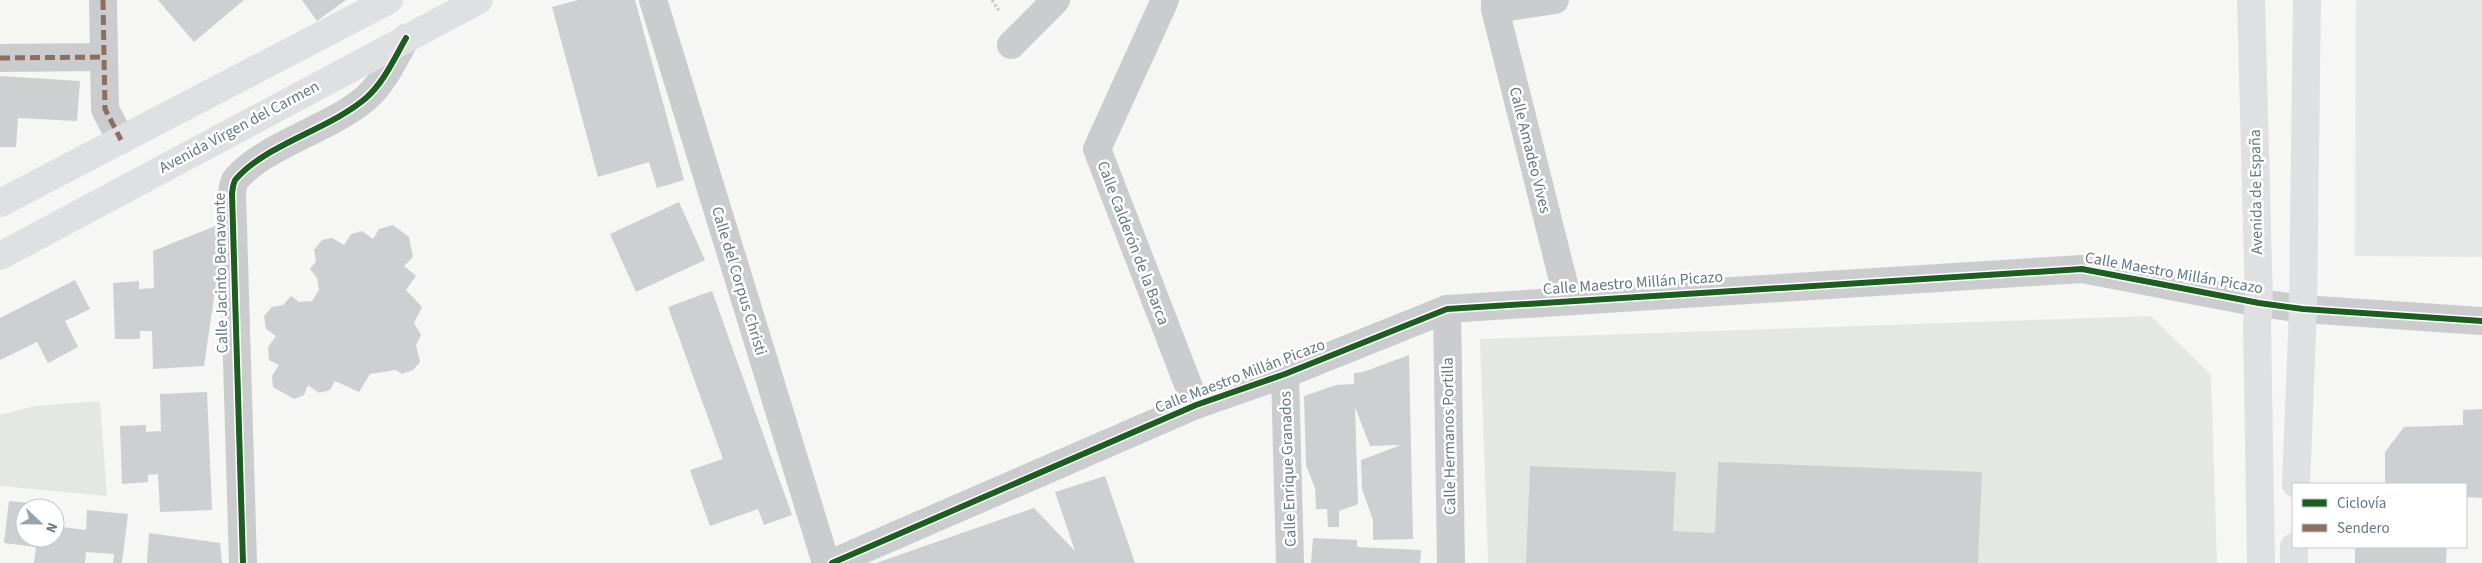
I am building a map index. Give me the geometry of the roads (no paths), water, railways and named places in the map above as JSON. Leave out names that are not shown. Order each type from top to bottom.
[{"type":"main road","points":[[0,204],[389,0]]},
{"type":"main road","name":"Avenida Virgen del Carmen","points":[[0,256],[479,0]]},
{"type":"main road","name":"Avenida de España","points":[[2251,0],[2259,303],[2257,324],[2261,563]]},
{"type":"main road","points":[[2296,483],[2303,309],[2307,0]]},
{"type":"main road","points":[[2294,548],[2294,563]]},
{"type":"street","points":[[103,0],[105,109],[121,140]]},
{"type":"street","name":"Calle del Corpus Christi","points":[[652,0],[826,563]]},
{"type":"street","points":[[1011,45],[1056,0]]},
{"type":"street","name":"Calle Calderón de la Barca","points":[[1165,0],[1097,149],[1196,405]]},
{"type":"street","points":[[1495,5],[1555,0]]},
{"type":"street","name":"Calle Amadeo Vives","points":[[1495,5],[1568,300]]},
{"type":"street","name":"Calle Jacinto Benavente","points":[[243,563],[232,193],[235,180],[256,162],[339,116],[365,99],[377,87],[406,38]]},
{"type":"street","points":[[0,58],[104,57]]},
{"type":"street","name":"Calle Maestro Millán Picazo","points":[[832,563],[1196,405],[1285,374],[1447,309],[2082,269],[2259,303],[2303,309],[2482,321]]},
{"type":"street","name":"Calle Hermanos Portilla","points":[[1447,309],[1451,563]]},
{"type":"street","name":"Calle Enrique Granados","points":[[1285,374],[1290,563]]}]
